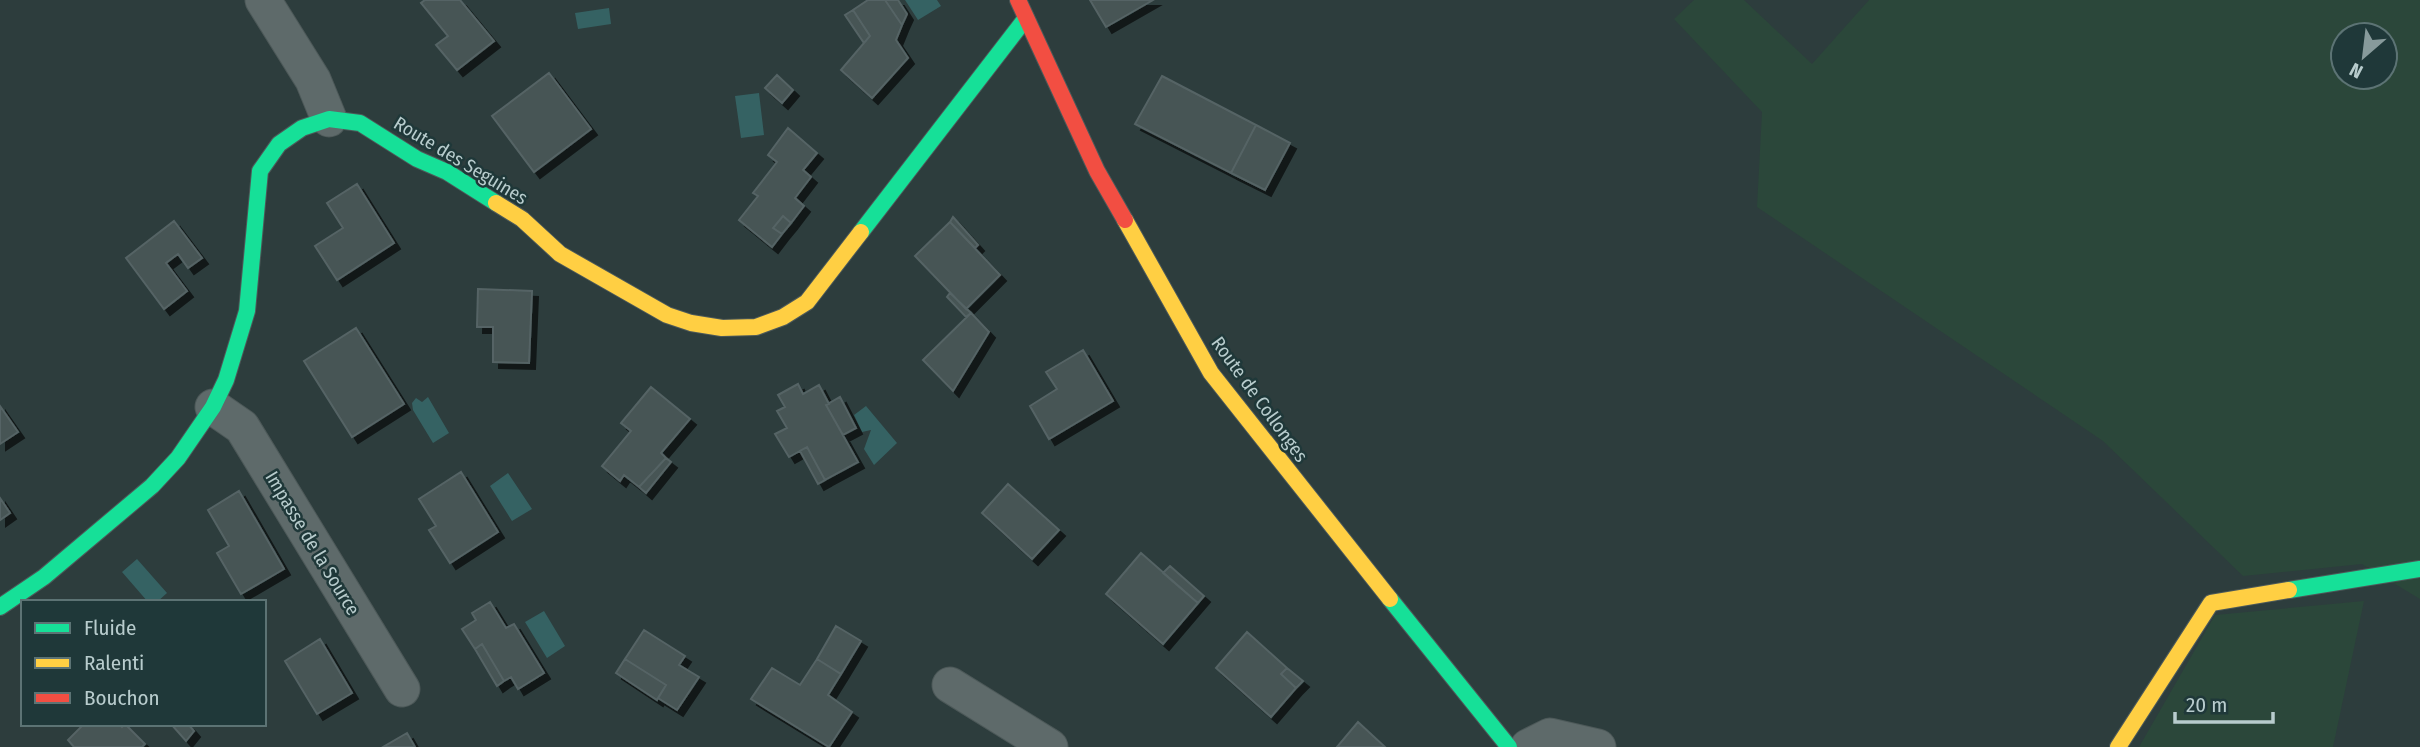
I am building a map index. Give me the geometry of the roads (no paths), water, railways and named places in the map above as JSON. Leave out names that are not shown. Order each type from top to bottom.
[{"type":"street","points":[[0,607],[44,577],[152,486],[178,458],[213,407],[226,380],[247,311],[260,171],[279,144],[302,128],[329,118],[313,80],[263,0]]},
{"type":"street","name":"Route de Collonges","points":[[1018,0],[1097,171],[1164,294],[1211,373],[1284,469],[1509,747]]},
{"type":"street","name":"Route des Seguines","points":[[329,118],[360,123],[416,159],[447,172],[522,219],[560,254],[667,315],[691,323],[722,328],[756,327],[783,317],[807,302],[1026,18]]},
{"type":"street","name":"Impasse de la Source","points":[[213,407],[242,427],[402,689]]},
{"type":"street","points":[[2118,747],[2211,603],[2420,569]]},
{"type":"street","points":[[950,685],[1050,747]]},
{"type":"street","points":[[1528,747],[1550,736],[1598,747]]},
{"type":"water","points":[[905,0],[937,0],[941,6],[918,20]]},
{"type":"water","points":[[609,8],[611,24],[578,29],[575,13]]},
{"type":"water","points":[[759,93],[764,135],[741,138],[735,96]]},
{"type":"water","points":[[428,397],[449,433],[433,443],[413,410],[412,403],[416,398],[422,402]]},
{"type":"water","points":[[866,406],[897,443],[874,465],[864,449],[871,430],[862,432],[854,415]]},
{"type":"water","points":[[508,473],[532,509],[512,521],[490,486]]},
{"type":"water","points":[[137,559],[167,593],[159,600],[146,600],[122,572]]},
{"type":"water","points":[[544,611],[565,646],[547,658],[525,622]]}]
